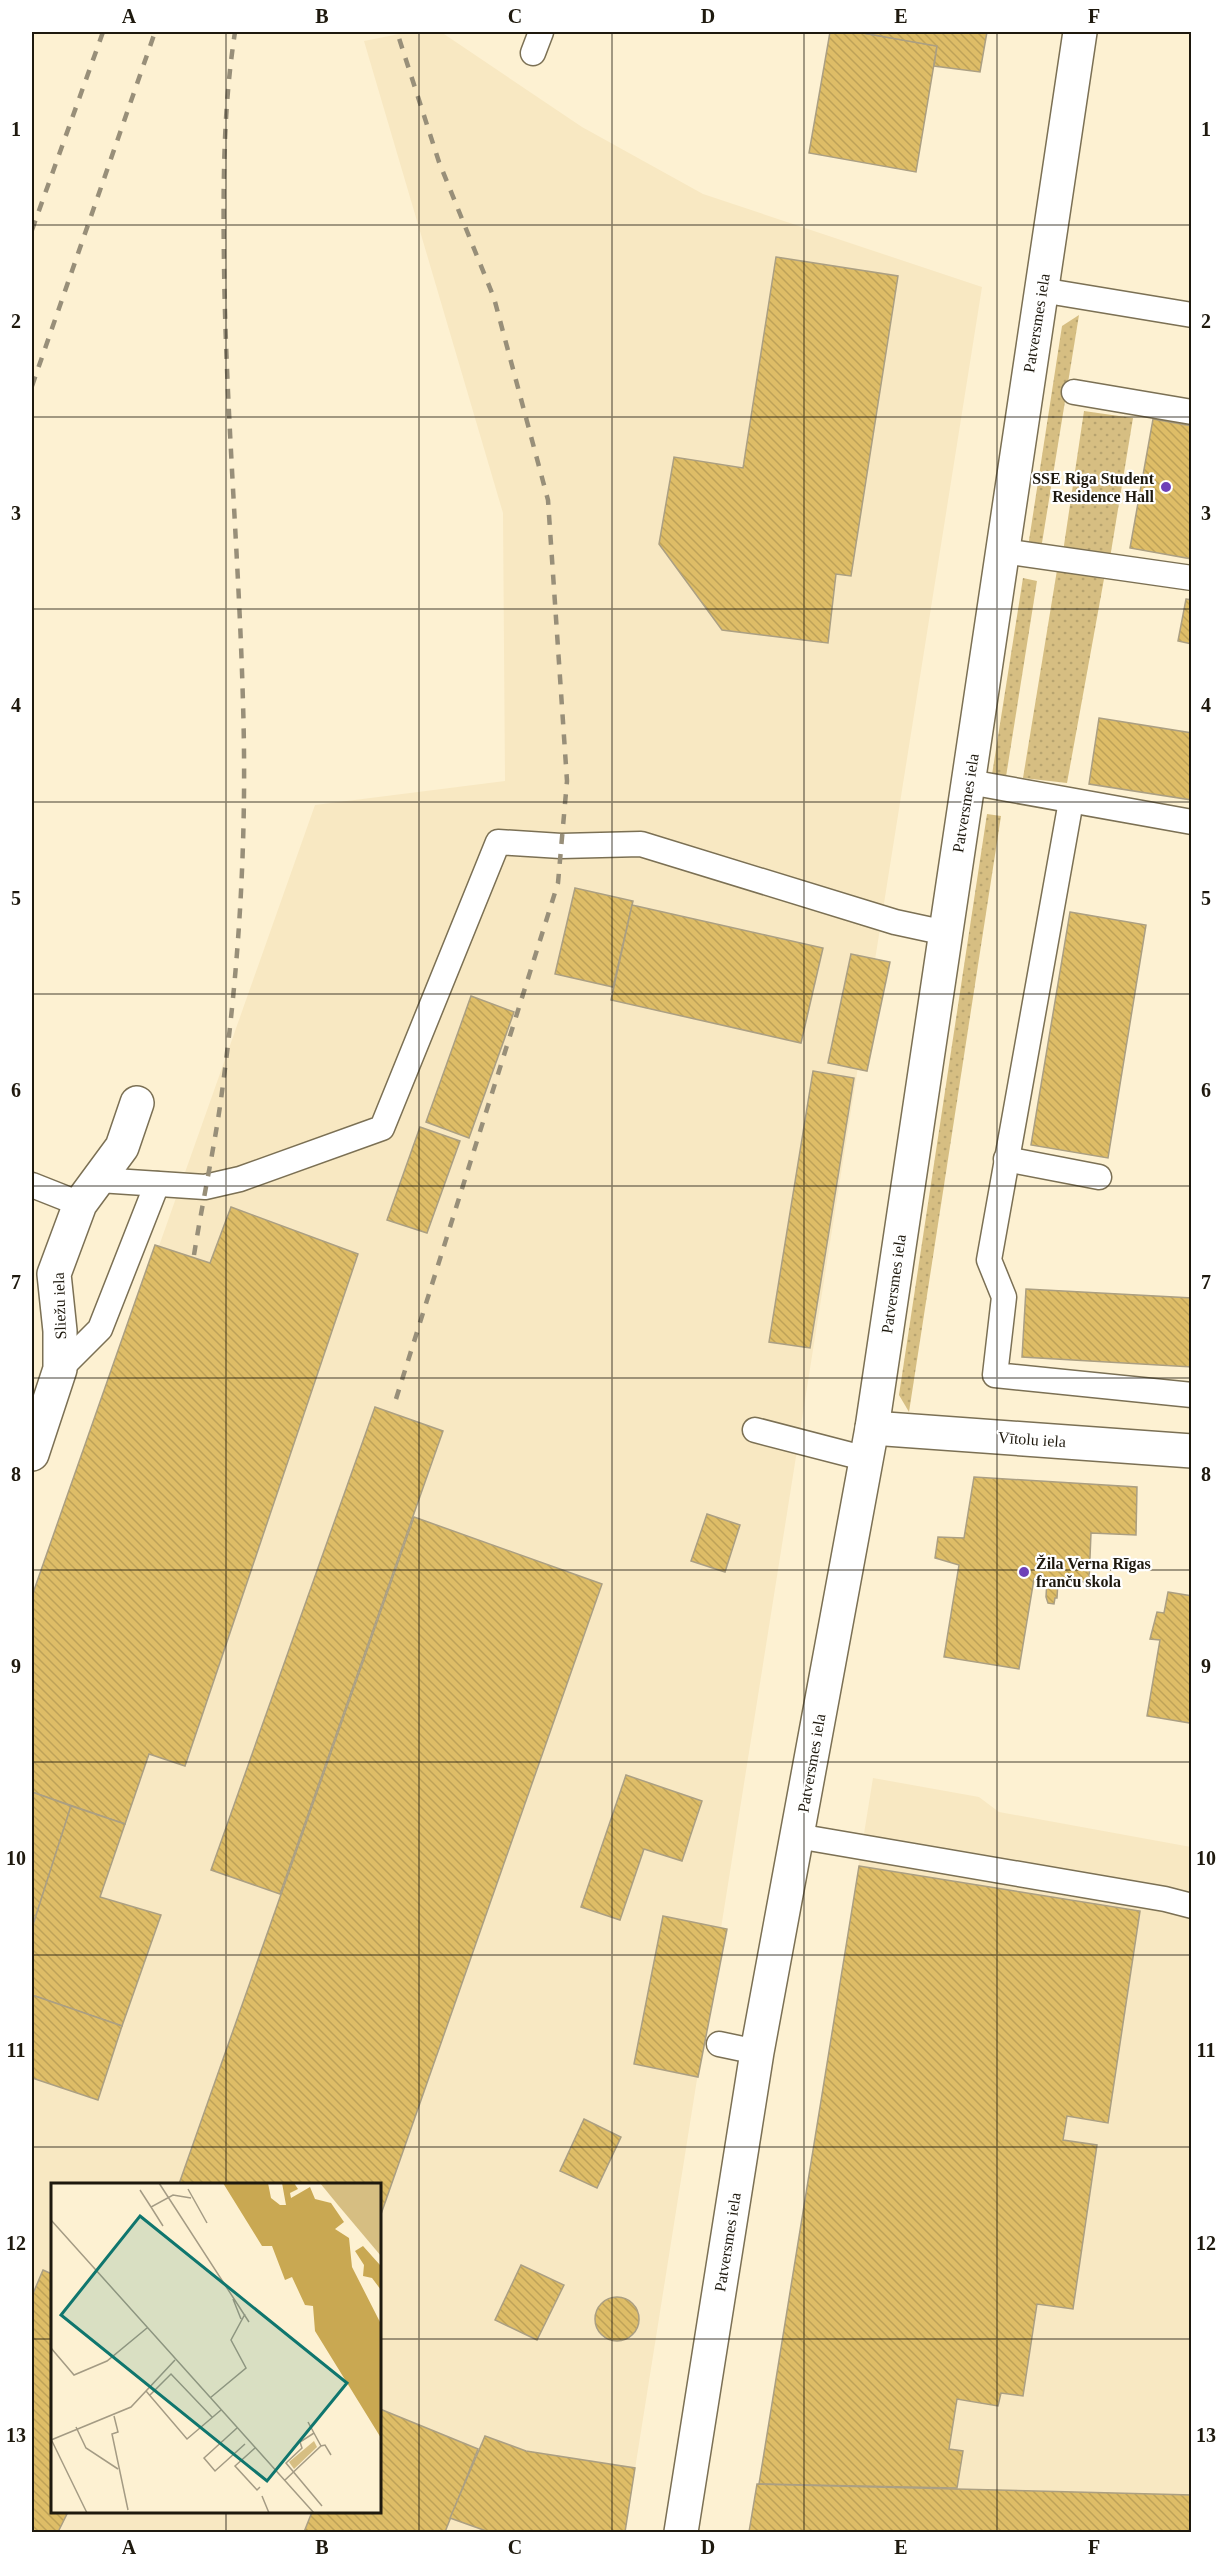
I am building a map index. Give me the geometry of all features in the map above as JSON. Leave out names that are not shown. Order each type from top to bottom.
[{"type":"street","name":"Patversmes iela","points":[[681,2532],[758,2052],[869,1444],[1080,32]]},
{"type":"street","name":"Sliežu iela","points":[[32,1454],[60,1369],[60,1331],[54,1274],[89,1192],[122,1148],[137,1103]]},
{"type":"street","name":"Vītolu iela","points":[[869,1444],[1191,1451]]},
{"type":"lane","points":[[1041,290],[1191,315]]},
{"type":"lane","points":[[1074,392],[1191,412]]},
{"type":"lane","points":[[1003,551],[1191,578]]},
{"type":"lane","points":[[969,782],[1191,822]]},
{"type":"lane","points":[[1071,801],[988,1260],[1004,1297],[995,1375],[1191,1395]]},
{"type":"lane","points":[[32,1185],[89,1192],[157,1184],[205,1187],[240,1179],[382,1128],[498,842],[561,846],[641,844],[895,922],[946,933]]},
{"type":"lane","points":[[1006,1159],[1099,1177]]},
{"type":"lane","points":[[60,1369],[100,1329],[157,1184]]},
{"type":"lane","points":[[755,1430],[869,1444]]},
{"type":"lane","points":[[797,1836],[1165,1899],[1191,1906]]},
{"type":"lane","points":[[719,2044],[758,2052]]},
{"type":"shaded area","points":[[409,32],[441,32],[582,127],[703,194],[982,287],[625,2532],[32,2532],[32,1596],[155,1245],[159,1246],[315,805],[505,781],[503,513],[364,41]]},
{"type":"shaded area","points":[[1079,315],[1041,549],[1028,547],[1062,326]]},
{"type":"shaded area","points":[[1084,411],[1133,418],[1110,558],[1063,552]]},
{"type":"shaded area","points":[[1057,570],[1104,579],[1067,783],[1023,778]]},
{"type":"shaded area","points":[[1023,578],[1037,581],[1005,783],[991,781]]},
{"type":"shaded area","points":[[987,814],[1001,816],[909,1412],[899,1395]]},
{"type":"shaded area","points":[[873,1778],[979,1797],[999,1812],[1191,1847],[1191,2532],[751,2532]]},
{"type":"building","points":[[830,32],[857,32],[937,46],[916,172],[809,153]]},
{"type":"building","points":[[857,32],[987,32],[980,72],[934,66],[937,46]]},
{"type":"building","points":[[776,257],[898,276],[851,576],[836,574],[828,643],[722,630],[659,544],[674,457],[743,468]]},
{"type":"building","name":"SSE Riga Student Residence Hall","points":[[1153,419],[1192,426],[1192,559],[1130,548]]},
{"type":"building","points":[[1186,599],[1192,600],[1192,644],[1178,641]]},
{"type":"building","points":[[1099,718],[1192,733],[1192,800],[1089,784]]},
{"type":"building","points":[[575,888],[633,901],[613,987],[555,974]]},
{"type":"building","points":[[632,905],[823,948],[801,1043],[611,1000]]},
{"type":"building","points":[[1070,912],[1146,925],[1108,1158],[1031,1145]]},
{"type":"building","points":[[851,954],[890,962],[867,1071],[828,1063]]},
{"type":"building","points":[[471,996],[514,1012],[469,1138],[426,1122]]},
{"type":"building","points":[[813,1071],[854,1078],[810,1348],[769,1342]]},
{"type":"building","points":[[420,1127],[460,1141],[427,1233],[387,1220]]},
{"type":"building","points":[[231,1207],[358,1254],[185,1766],[149,1754],[125,1824],[32,1792],[32,1596],[155,1245],[210,1263]]},
{"type":"building","points":[[1026,1289],[1192,1298],[1192,1367],[1022,1357]]},
{"type":"building","points":[[375,1407],[443,1431],[280,1894],[211,1870]]},
{"type":"building","name":"Žila Verna Rīgas franču skola","points":[[974,1477],[1137,1487],[1136,1535],[1091,1533],[1089,1582],[1058,1581],[1057,1598],[1054,1604],[1048,1603],[1046,1597],[1047,1580],[1034,1579],[1019,1669],[944,1657],[959,1565],[935,1558],[938,1537],[964,1538]]},
{"type":"building","points":[[707,1514],[740,1525],[725,1572],[691,1561]]},
{"type":"building","points":[[414,1517],[602,1584],[381,2214],[381,2183],[179,2183]]},
{"type":"building","points":[[1168,1592],[1192,1596],[1190,1723],[1147,1716],[1160,1640],[1150,1639],[1157,1612],[1164,1613]]},
{"type":"building","points":[[626,1775],[702,1801],[682,1861],[644,1849],[620,1920],[581,1907]]},
{"type":"building","points":[[32,1792],[71,1806],[32,1928]]},
{"type":"building","points":[[71,1806],[125,1824],[100,1897],[161,1915],[122,2026],[32,1995],[32,1928]]},
{"type":"building","points":[[859,1866],[1140,1911],[1108,2123],[1067,2116],[1063,2140],[1097,2145],[1073,2309],[1037,2304],[1023,2396],[1001,2393],[998,2406],[957,2399],[949,2449],[963,2451],[957,2488],[759,2484]]},
{"type":"building","points":[[663,1916],[727,1929],[698,2077],[634,2064]]},
{"type":"building","points":[[32,1995],[122,2026],[98,2100],[32,2078]]},
{"type":"building","points":[[584,2119],[621,2137],[597,2188],[560,2171]]},
{"type":"building","points":[[521,2265],[564,2285],[537,2340],[495,2320]]},
{"type":"building","points":[[43,2270],[51,2274],[51,2513],[68,2513],[58,2532],[32,2532],[32,2296]]},
{"type":"building","points":[[617,2297],[632,2304],[639,2319],[632,2334],[617,2341],[602,2334],[595,2319],[602,2304]]},
{"type":"building","points":[[381,2409],[478,2449],[445,2532],[304,2532],[312,2513],[381,2513]]},
{"type":"building","points":[[485,2436],[526,2451],[635,2468],[625,2532],[489,2532],[450,2518]]},
{"type":"building","points":[[757,2484],[1192,2495],[1192,2532],[749,2532]]},
{"type":"railway","points":[[32,230],[103,32]]},
{"type":"railway","points":[[32,386],[155,32]]},
{"type":"railway","points":[[194,1255],[217,1127],[229,1037],[238,942],[243,846],[243,703],[227,374],[224,236],[226,119],[235,32]]},
{"type":"railway","points":[[396,1399],[558,883],[567,781],[548,500],[494,298],[439,162],[397,32]]},
{"type":"place","name":"SSE Riga Student Residence Hall","points":[[1166,487]]},
{"type":"place","name":"Žila Verna Rīgas franču skola","points":[[1024,1572]]}]
